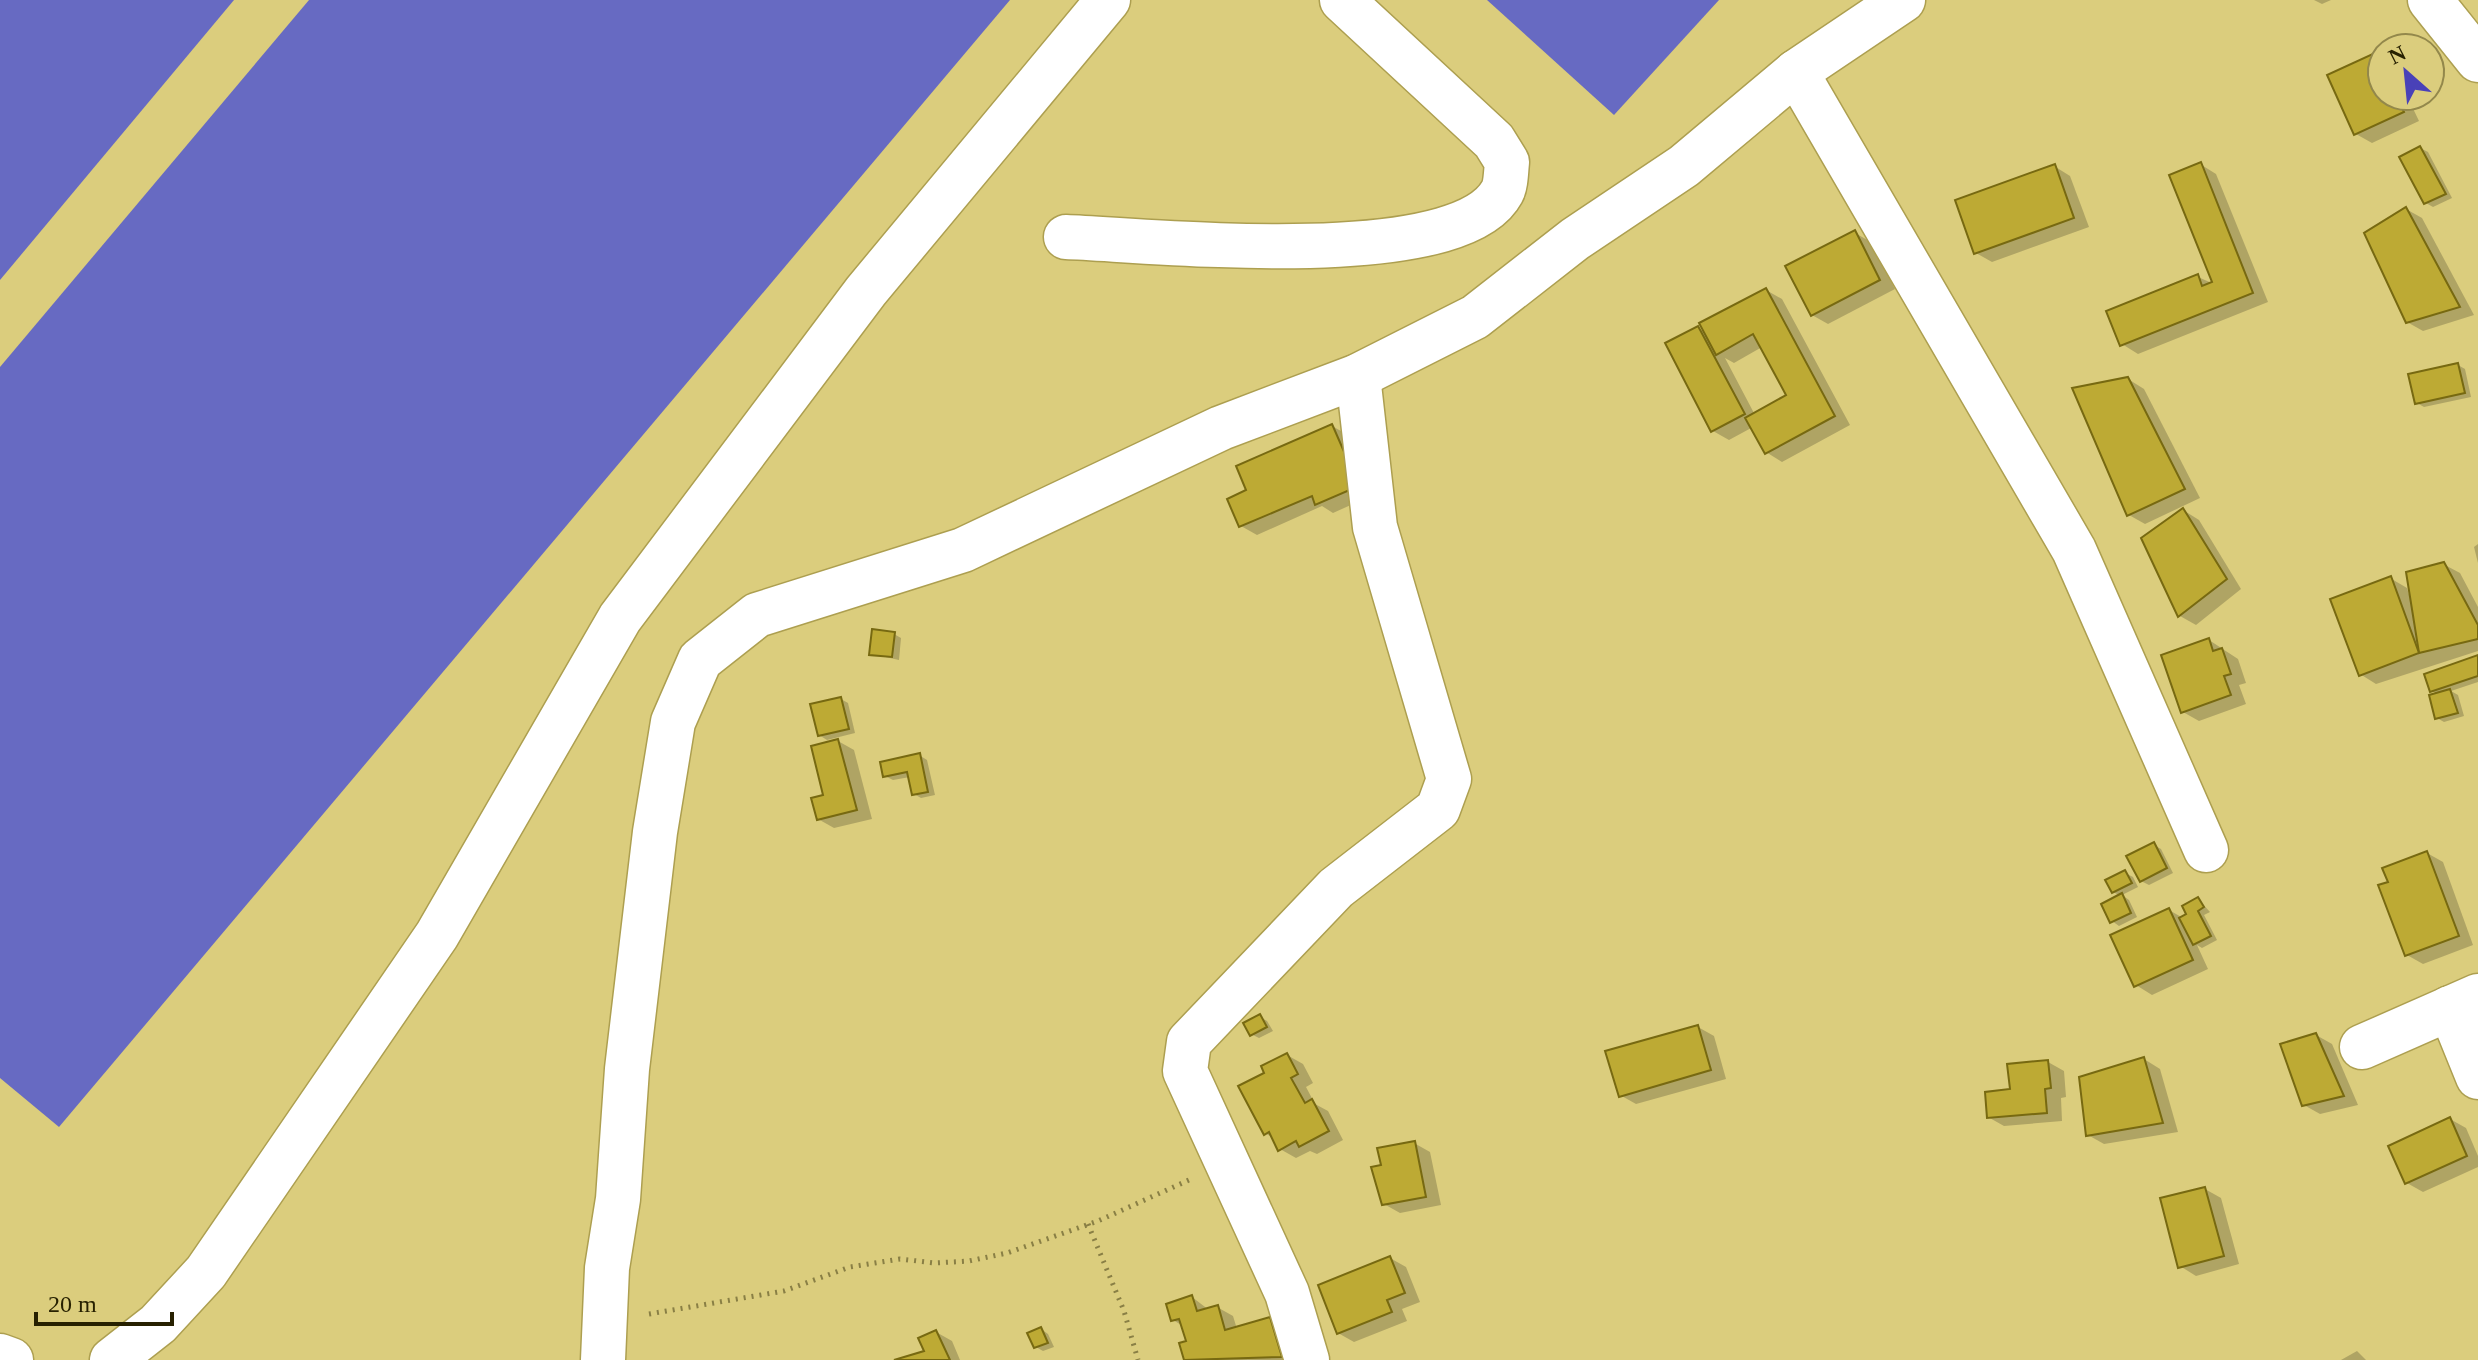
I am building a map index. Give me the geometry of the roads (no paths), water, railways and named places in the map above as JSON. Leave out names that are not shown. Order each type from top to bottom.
[{"type":"street","points":[[112,1360],[158,1324],[206,1272],[420,961],[620,618],[866,291],[1108,0]]},
{"type":"street","points":[[1066,237],[1362,246],[1445,232],[1486,208],[1502,192],[1507,162],[1494,141],[1342,0]]},
{"type":"street","points":[[604,1340],[627,1069],[655,832],[673,722],[700,660],[757,615],[963,550],[1221,428],[1358,376],[1475,317],[1575,239],[1684,166],[1796,72],[1903,0]]},
{"type":"street","points":[[2430,0],[2478,60]]},
{"type":"street","points":[[1796,72],[2074,550],[2206,850]]},
{"type":"street","points":[[1307,1360],[1287,1293],[1185,1071],[1189,1042],[1336,888],[1438,809],[1447,793],[1449,779],[1375,527],[1358,376]]},
{"type":"street","points":[[2362,1047],[2464,1002],[2478,1077]]},
{"type":"street","points":[[0,1356],[11,1360]]}]
